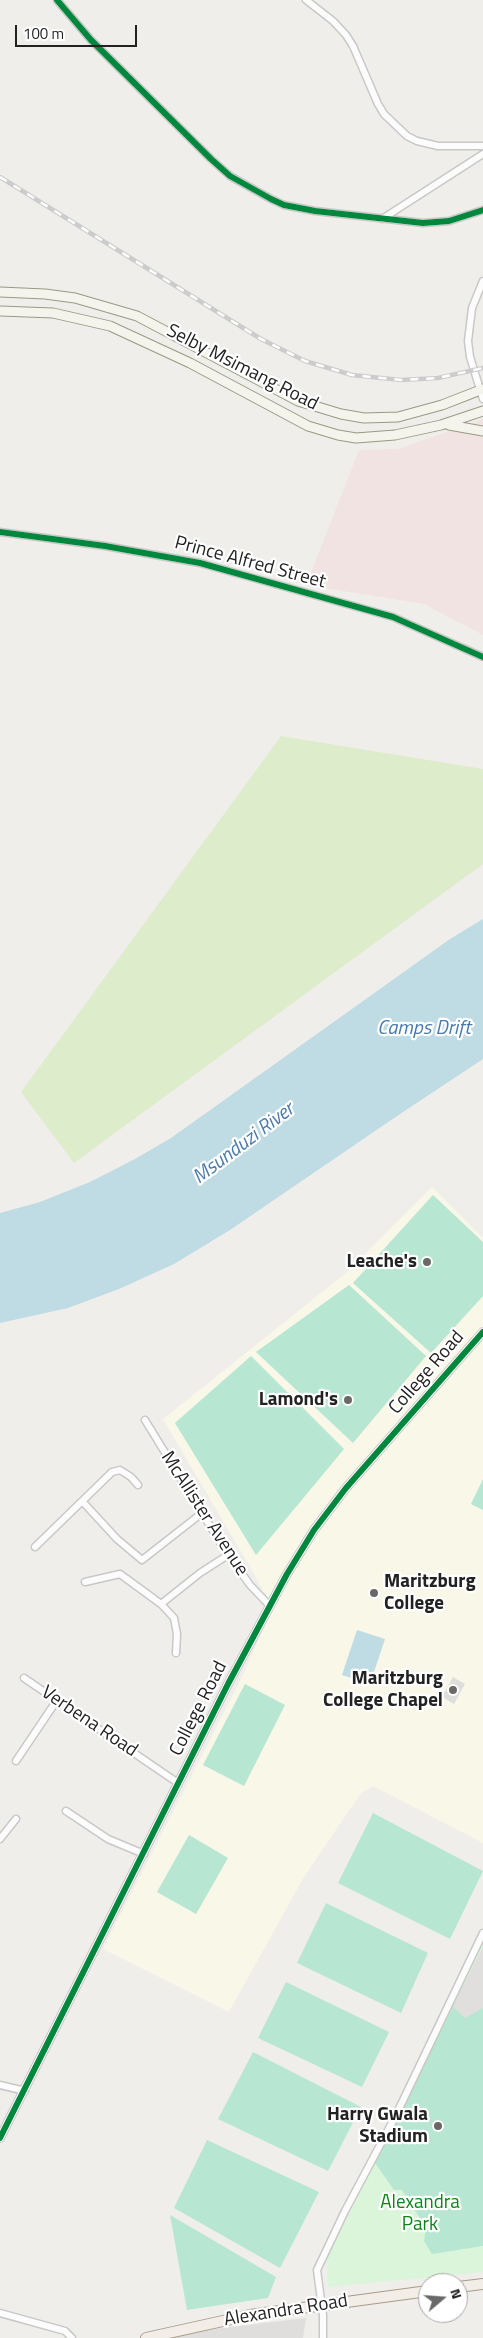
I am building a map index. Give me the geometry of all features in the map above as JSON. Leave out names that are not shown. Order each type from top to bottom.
[{"type":"main road","name":"Selby Msimang Road","points":[[0,292],[44,294],[75,298],[137,316],[298,400],[341,414],[364,418],[398,417],[442,406],[482,393]]},
{"type":"main road","name":"Selby Msimang Road","points":[[0,311],[53,313],[110,326],[165,350],[308,426],[324,432],[356,438],[395,436],[483,412]]},
{"type":"main road","points":[[441,425],[483,431]]},
{"type":"main road","points":[[468,2286],[483,2284]]},
{"type":"main road","name":"Alexandra Road","points":[[146,2338],[241,2317],[321,2304],[418,2292]]},
{"type":"street","points":[[57,0],[91,40],[230,176],[284,205],[315,211],[382,219],[436,223],[483,210]]},
{"type":"street","points":[[306,0],[333,21],[346,35],[353,46],[384,114],[407,136],[417,141],[438,146],[483,146]]},
{"type":"street","points":[[382,219],[483,154]]},
{"type":"street","points":[[482,393],[470,357],[469,326],[476,296],[483,281]]},
{"type":"street","name":"Prince Alfred Street","points":[[0,532],[104,546],[200,563],[393,617],[483,657]]},
{"type":"street","name":"College Road","points":[[0,2138],[269,1605],[314,1530],[332,1506],[370,1459],[483,1332]]},
{"type":"street","name":"McAllister Avenue","points":[[145,1420],[228,1555],[250,1585],[269,1605]]},
{"type":"street","points":[[35,1547],[112,1472],[118,1469],[125,1472],[138,1485]]},
{"type":"street","points":[[82,1501],[117,1539],[142,1560],[202,1513]]},
{"type":"street","points":[[161,1604],[200,1573],[228,1555]]},
{"type":"street","points":[[85,1582],[120,1574],[161,1604],[174,1618],[177,1634],[176,1653]]},
{"type":"street","name":"Verbena Road","points":[[24,1678],[178,1783]]},
{"type":"street","points":[[16,1761],[57,1700]]},
{"type":"street","points":[[66,1811],[108,1839],[144,1854]]},
{"type":"street","points":[[0,1839],[16,1819]]},
{"type":"street","points":[[323,2338],[321,2304],[317,2280],[317,2270],[320,2262],[396,2115],[483,1933]]},
{"type":"street","points":[[0,2086],[24,2091]]},
{"type":"street","points":[[0,2313],[65,2331],[72,2338]]},
{"type":"shaded area","points":[[483,419],[483,635],[424,604],[306,585],[359,450],[398,449]]},
{"type":"shaded area","name":"Maritzburg College","points":[[432,1187],[483,1238],[483,1843],[373,1786],[361,1793],[304,1877],[229,2012],[103,1949],[240,1681],[272,1610],[256,1577],[163,1419],[346,1273]]},
{"type":"shaded area","name":"Maritzburg College Chapel","points":[[453,1677],[465,1684],[454,1704],[442,1697]]},
{"type":"shaded area","points":[[483,1947],[483,2008],[465,2018],[453,2007]]},
{"type":"shaded area","points":[[306,2318],[303,2338],[164,2338],[173,2334]]},
{"type":"green space","points":[[281,736],[483,769],[483,864],[74,1163],[21,1092]]},
{"type":"green space","name":"Leache's","points":[[433,1195],[483,1242],[483,1296],[431,1353],[353,1283]]},
{"type":"green space","name":"Lamond's","points":[[349,1285],[426,1356],[353,1443],[256,1352]]},
{"type":"green space","points":[[251,1356],[344,1449],[256,1555],[175,1423]]},
{"type":"green space","points":[[483,1479],[483,1510],[471,1504]]},
{"type":"green space","points":[[245,1684],[285,1705],[244,1786],[203,1765]]},
{"type":"green space","points":[[373,1813],[483,1871],[450,1939],[338,1883]]},
{"type":"green space","points":[[189,1835],[228,1858],[196,1914],[157,1892]]},
{"type":"green space","points":[[326,1903],[428,1953],[401,2013],[297,1963]]},
{"type":"green space","name":"Harry Gwala Stadium","points":[[483,1936],[483,2272],[418,2273],[418,2278],[328,2287],[327,2258],[412,2089],[455,1983]]},
{"type":"green space","name":"Harry Gwala Stadium","points":[[483,1947],[483,2246],[432,2254],[424,2241],[426,2228],[402,2190],[394,2190],[375,2163]]},
{"type":"green space","points":[[286,1982],[389,2032],[362,2087],[258,2038]]},
{"type":"green space","points":[[253,2052],[361,2107],[328,2171],[218,2119]]},
{"type":"green space","points":[[207,2140],[319,2192],[280,2268],[174,2208]]},
{"type":"green space","points":[[170,2215],[276,2277],[268,2298],[187,2310]]},
{"type":"water","name":"Camps Drift","points":[[483,919],[483,1059],[230,1230],[174,1264],[119,1289],[68,1308],[0,1323],[0,1213],[40,1202],[90,1182],[171,1138],[450,939]]},
{"type":"water","points":[[357,1630],[385,1639],[370,1684],[342,1675]]},
{"type":"railway","points":[[0,177],[261,339],[305,361],[352,375],[401,380],[438,378],[483,368]]},
{"type":"cycle path","points":[[57,0],[91,40],[211,159],[230,176],[271,199],[284,205],[315,211],[423,223],[449,221],[483,210]]},
{"type":"cycle path","points":[[0,532],[105,546],[200,563],[393,617],[483,657]]},
{"type":"cycle path","points":[[0,2138],[228,1684],[287,1574],[314,1530],[346,1488],[483,1332]]},
{"type":"place","name":"Leache's","points":[[427,1262]]},
{"type":"place","name":"Lamond's","points":[[348,1400]]},
{"type":"place","name":"Maritzburg College","points":[[374,1593]]},
{"type":"place","name":"Maritzburg College Chapel","points":[[453,1690]]},
{"type":"place","name":"Harry Gwala Stadium","points":[[438,2126]]},
{"type":"water label","name":"Msunduzi River","points":[[244,1144]]},
{"type":"park label","name":"Alexandra Park","points":[[420,2214]]}]
